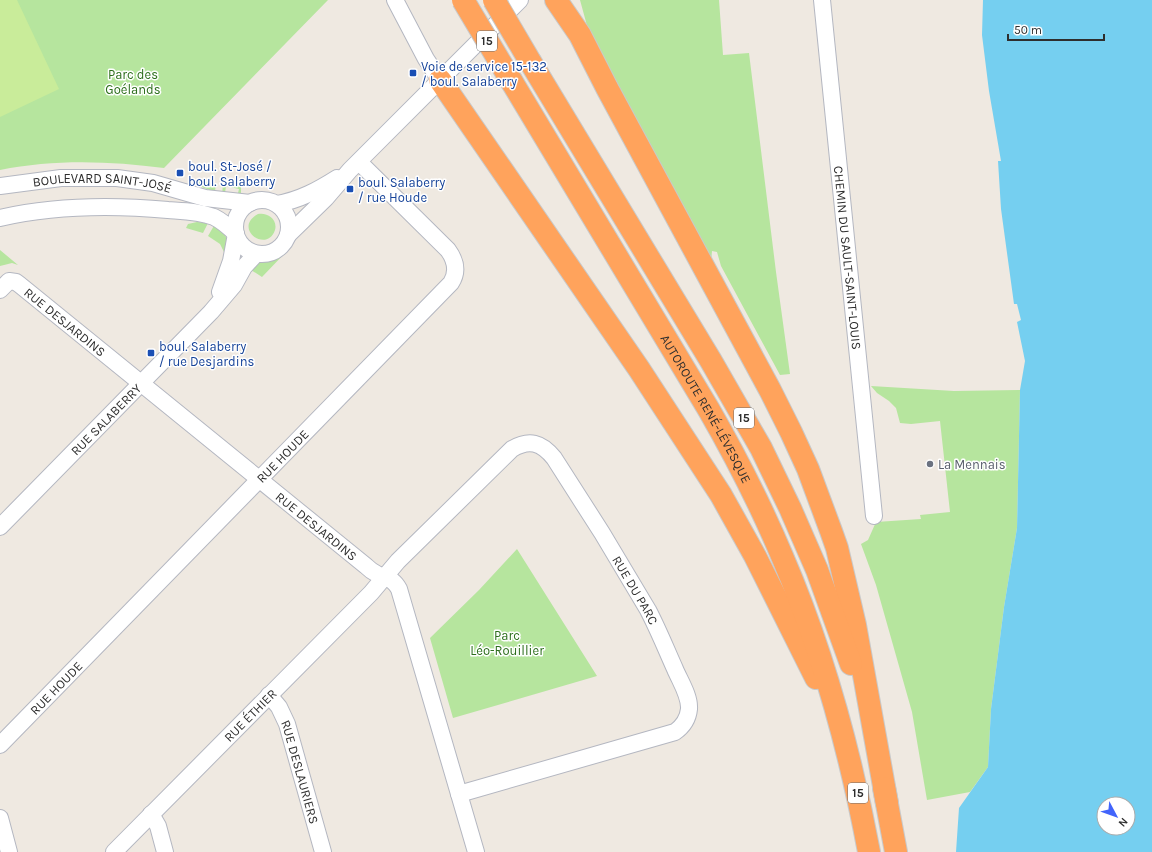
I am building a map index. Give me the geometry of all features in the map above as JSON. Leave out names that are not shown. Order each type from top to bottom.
[{"type":"highway","name":"AUTOROUTE RENÉ-LÉVESQUE","points":[[463,0],[709,410],[755,495],[783,557],[821,660],[844,735],[857,788],[869,852]]},
{"type":"highway","name":"AUTOROUTE RENÉ-LÉVESQUE","points":[[494,0],[721,378],[761,448],[788,503],[817,570],[843,641],[870,729],[887,803],[896,852]]},
{"type":"highway","points":[[556,0],[580,36],[770,390],[791,432],[812,480],[831,531],[849,597],[887,803]]},
{"type":"highway","points":[[573,0],[580,36]]},
{"type":"highway","points":[[440,80],[642,375],[721,495],[755,556],[844,735]]},
{"type":"street","points":[[395,0],[426,59],[440,80]]},
{"type":"street","points":[[288,235],[326,198],[354,166],[520,0]]},
{"type":"street","name":"CHEMIN DU SAULT-SAINT-LOUIS","points":[[822,0],[874,516]]},
{"type":"street","points":[[277,204],[293,201],[307,196],[354,166]]},
{"type":"street","name":"RUE HOUDE","points":[[0,745],[447,288],[455,277],[456,270],[454,262],[448,250],[354,166]]},
{"type":"street","name":"BOULEVARD SAINT-JOSÉ","points":[[0,186],[61,178],[117,178],[153,183],[205,198],[250,203]]},
{"type":"street","points":[[262,200],[277,204],[283,209],[289,220],[289,232],[285,243],[276,251],[264,254],[256,254],[249,251],[238,240],[236,234],[235,225],[238,214],[250,203],[262,200]]},
{"type":"street","name":"BOULEVARD SAINT-JOSÉ","points":[[0,218],[29,212],[77,207],[102,206],[154,209],[205,214],[220,220],[236,234]]},
{"type":"street","name":"RUE SALABERRY","points":[[211,312],[227,273],[236,234]]},
{"type":"street","name":"RUE SALABERRY","points":[[0,527],[211,312],[234,284],[247,263],[256,254]]},
{"type":"street","name":"RUE DESJARDINS","points":[[2,289],[9,281],[16,282],[373,572],[393,580],[399,589],[476,852]]},
{"type":"street","name":"RUE DU PARC","points":[[384,576],[512,449],[524,443],[536,444],[548,451],[554,458],[602,533],[655,622],[686,695],[689,710],[681,727],[674,732],[459,794]]},
{"type":"street","name":"RUE ÉTHIER","points":[[114,852],[371,593],[384,576]]},
{"type":"street","name":"RUE DESLAURIERS","points":[[269,695],[279,707],[287,724],[323,852]]},
{"type":"street","points":[[151,814],[158,826],[165,852]]},
{"type":"street","points":[[0,818],[9,852]]},
{"type":"green space","name":"Parc des Goélands","points":[[0,0],[328,0],[164,168],[82,162],[20,166],[0,170]]},
{"type":"green space","points":[[0,0],[17,0],[59,89],[0,117]]},
{"type":"green space","points":[[580,0],[719,0],[723,55],[749,53],[790,374],[780,375],[721,266],[717,252],[712,251],[711,262],[589,33]]},
{"type":"green space","points":[[193,180],[216,184],[215,191],[209,190],[193,182]]},
{"type":"green space","points":[[223,183],[241,187],[241,195],[222,196]],"holes":[[[226,186],[239,189],[238,193],[225,193]]]},
{"type":"green space","points":[[258,214],[265,214],[271,217],[276,226],[271,237],[265,240],[259,239],[250,232],[249,226],[251,220]]},
{"type":"green space","points":[[197,222],[208,223],[203,233],[186,228],[188,224]]},
{"type":"green space","points":[[215,224],[225,234],[227,240],[225,254],[220,244],[208,236]]},
{"type":"green space","points":[[0,250],[18,265],[12,263],[0,266]]},
{"type":"green space","points":[[286,252],[262,277],[248,268],[257,262],[278,258]]},
{"type":"green space","points":[[871,386],[954,391],[1020,390],[1017,528],[1004,607],[991,709],[988,767],[970,792],[927,800],[912,712],[876,585],[861,544],[868,540],[876,522],[921,519],[920,515],[950,512],[940,421],[911,424],[900,423],[896,408],[877,393]]},
{"type":"green space","name":"Parc Léo-Rouillier","points":[[517,549],[597,676],[453,718],[430,638],[479,590]]},
{"type":"water","points":[[983,0],[1152,0],[1152,852],[956,852],[959,808],[988,767],[991,709],[1004,607],[1017,528],[1020,390],[1025,361],[1017,322],[1021,320],[1017,304],[1014,304],[1001,209],[998,161],[1001,161],[989,91],[982,35]]},
{"type":"place","name":"Voie de service 15-132 / boul. Salaberry","points":[[413,73]]},
{"type":"place","name":"boul. St-José / boul. Salaberry","points":[[180,173]]},
{"type":"place","name":"boul. Salaberry / rue Houde","points":[[350,189]]},
{"type":"place","name":"boul. Salaberry / rue Desjardins","points":[[151,353]]},
{"type":"place","name":"La Mennais","points":[[930,464]]}]
